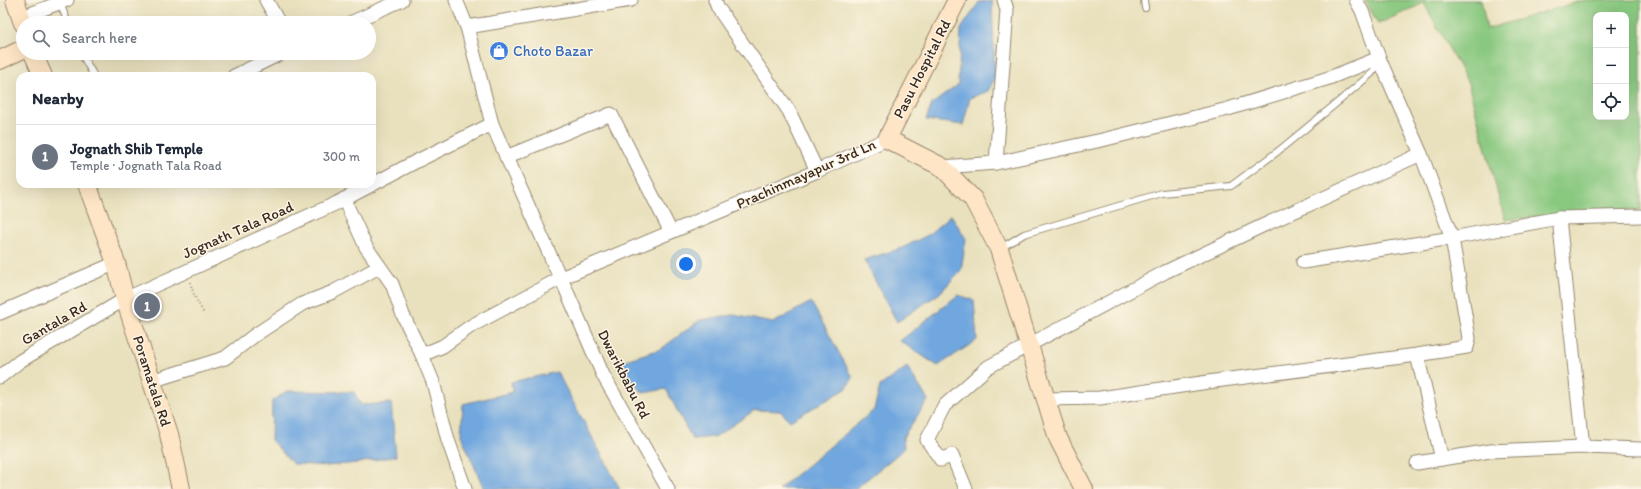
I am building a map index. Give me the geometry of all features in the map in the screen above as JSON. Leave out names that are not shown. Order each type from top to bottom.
[{"type":"main road","points":[[15,0],[21,16]]},
{"type":"main road","name":"Pasu Hospital Rd","points":[[887,139],[958,0]]},
{"type":"main road","points":[[0,60],[16,52]]},
{"type":"main road","points":[[36,60],[41,72]]},
{"type":"main road","name":"Prachinmayapur 3rd Ln","points":[[887,139],[942,167],[973,199],[999,249],[1058,438],[1084,489]]},
{"type":"main road","name":"Poramatala Rd","points":[[88,188],[116,263],[125,299],[169,434],[182,489]]},
{"type":"street","points":[[266,0],[276,16]]},
{"type":"street","points":[[366,16],[402,0]]},
{"type":"street","name":"Dwarikbabu Rd","points":[[456,0],[467,27],[492,124],[506,157],[603,375],[668,489]]},
{"type":"street","points":[[467,27],[631,0]]},
{"type":"street","points":[[715,0],[718,8],[789,111],[817,171]]},
{"type":"street","points":[[996,163],[1006,10],[1004,0]]},
{"type":"street","points":[[1046,399],[1100,398],[1467,347],[1469,338],[1452,238],[1421,154],[1380,60],[1362,11],[1356,0]]},
{"type":"street","points":[[31,16],[64,1]]},
{"type":"street","points":[[249,72],[270,60]]},
{"type":"street","points":[[942,167],[996,163],[1102,140],[1228,109],[1329,78],[1380,60]]},
{"type":"street","points":[[506,157],[611,114],[671,232]]},
{"type":"street","name":"Jognath Tala Road","points":[[376,183],[492,124]]},
{"type":"street","name":"Prachinmayapur 3rd Ln","points":[[422,355],[443,346],[471,326],[559,275],[671,232],[817,171],[887,139]]},
{"type":"street","points":[[966,489],[952,455],[941,460],[927,440],[944,406],[988,368],[1029,344],[1166,272],[1269,222],[1421,154]]},
{"type":"street","name":"Jognath Tala Road","points":[[125,299],[366,188]]},
{"type":"street","points":[[344,199],[366,248],[392,284],[403,315],[422,355],[433,382],[448,440],[465,489]]},
{"type":"street","points":[[1303,262],[1452,238],[1559,218],[1641,216]]},
{"type":"street","points":[[1559,218],[1583,446]]},
{"type":"street","points":[[0,313],[116,263]]},
{"type":"street","points":[[151,380],[225,358],[255,335],[302,304],[333,292],[379,267]]},
{"type":"street","name":"Gantala Rd","points":[[0,377],[20,361],[125,299]]},
{"type":"street","points":[[1417,355],[1442,460]]},
{"type":"street","points":[[1416,463],[1442,460],[1490,451],[1583,446],[1641,449]]},
{"type":"lane","points":[[1144,0],[1145,8]]},
{"type":"lane","points":[[64,1],[67,16]]},
{"type":"lane","points":[[85,60],[92,72]]},
{"type":"lane","points":[[999,249],[1024,234],[1162,193],[1231,186],[1277,152],[1338,102],[1371,74],[1380,60]]},
{"type":"path","points":[[187,271],[194,295],[204,314]]},
{"type":"green space","points":[[1365,0],[1481,0],[1487,29],[1584,0],[1641,0],[1641,210],[1551,215],[1505,220],[1468,83],[1424,3],[1378,24]]},
{"type":"water","points":[[992,1],[995,78],[988,91],[970,98],[963,125],[926,120],[932,104],[958,85],[961,29],[979,2]]},
{"type":"water","points":[[951,215],[966,239],[961,270],[940,293],[897,322],[864,260],[902,248],[928,235]]},
{"type":"water","points":[[958,295],[974,300],[977,340],[938,366],[900,341]]},
{"type":"water","points":[[811,302],[853,378],[846,389],[790,421],[780,411],[755,410],[715,437],[692,439],[666,389],[643,393],[616,363],[661,349],[700,320],[733,315],[773,323]]},
{"type":"water","points":[[907,367],[928,400],[903,437],[904,449],[855,489],[779,489],[874,410],[880,386]]},
{"type":"water","points":[[557,372],[620,489],[484,489],[461,435],[463,404],[513,392],[511,382]]},
{"type":"water","points":[[287,391],[354,392],[361,405],[391,403],[396,456],[358,463],[326,466],[293,464],[271,440],[272,401]]},
{"type":"building","points":[[152,296],[157,312],[142,316],[137,302]]},
{"type":"place","name":"Choto Bazar","points":[[499,51]]},
{"type":"place","name":"Jognath Shib Temple","points":[[147,306]]}]
